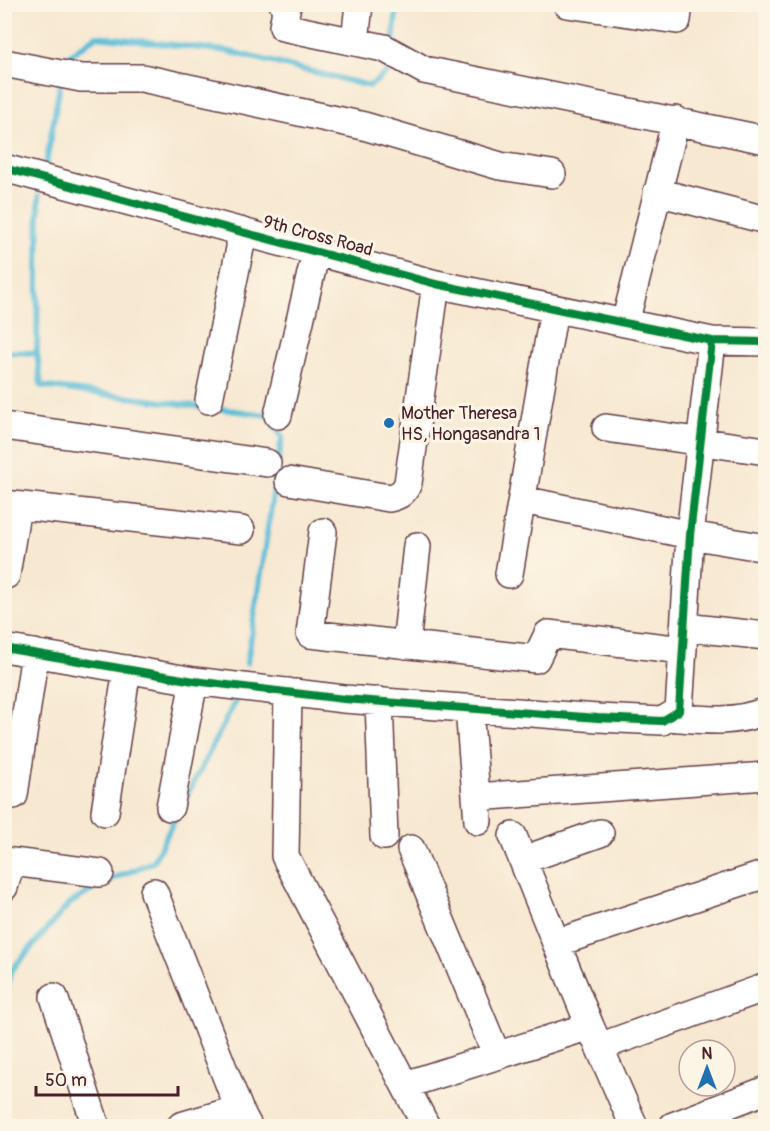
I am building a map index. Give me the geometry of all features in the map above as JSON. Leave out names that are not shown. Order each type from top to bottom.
[{"type":"street","points":[[356,42],[360,4]]},
{"type":"street","points":[[571,5],[677,20],[680,4]]},
{"type":"street","points":[[286,5],[283,27],[384,48],[424,70],[765,140]]},
{"type":"street","points":[[4,63],[81,78],[142,78],[364,126],[500,166],[552,174]]},
{"type":"street","points":[[625,323],[676,120]]},
{"type":"street","name":"9th Cross Road","points":[[4,168],[436,284],[712,341],[765,342]]},
{"type":"street","points":[[657,192],[765,220]]},
{"type":"street","points":[[208,400],[240,248],[240,231]]},
{"type":"street","points":[[278,415],[316,252]]},
{"type":"street","points":[[289,481],[389,498],[398,496],[404,491],[408,483],[436,284]]},
{"type":"street","points":[[509,574],[554,309]]},
{"type":"street","points":[[4,648],[194,681],[288,692],[469,708],[662,721],[679,711],[690,535],[712,341]]},
{"type":"street","points":[[4,426],[267,463]]},
{"type":"street","points":[[606,428],[765,451]]},
{"type":"street","points":[[523,500],[690,535],[765,548]]},
{"type":"street","points":[[6,575],[11,505],[241,530]]},
{"type":"street","points":[[323,532],[310,634],[536,659],[548,634],[683,638],[765,636]]},
{"type":"street","points":[[406,645],[417,546]]},
{"type":"street","points":[[14,795],[35,653]]},
{"type":"street","points":[[105,812],[127,669]]},
{"type":"street","points":[[170,807],[194,681]]},
{"type":"street","points":[[288,692],[285,856],[426,1126]]},
{"type":"street","points":[[379,701],[384,836]]},
{"type":"street","points":[[469,708],[477,809],[765,776]]},
{"type":"street","points":[[669,717],[713,721],[747,718],[765,711]]},
{"type":"street","points":[[600,833],[518,848],[634,1126]]},
{"type":"street","points":[[411,849],[497,1056]]},
{"type":"street","points":[[6,870],[100,873]]},
{"type":"street","points":[[556,943],[765,874]]},
{"type":"street","points":[[154,892],[244,1118],[181,1126]]},
{"type":"street","points":[[405,1085],[497,1056],[595,1037],[765,987]]},
{"type":"street","points":[[54,998],[96,1126]]},
{"type":"street","points":[[673,1126],[765,1090]]},
{"type":"waterway","points":[[393,45],[397,4]]},
{"type":"waterway","points":[[66,58],[96,36],[227,51],[370,86],[390,70],[391,61]]},
{"type":"waterway","points":[[46,164],[60,85]]},
{"type":"waterway","points":[[39,196],[37,353],[41,386],[203,407]]},
{"type":"waterway","points":[[4,352],[37,353]]},
{"type":"waterway","points":[[213,408],[268,415],[282,437],[247,663]]},
{"type":"waterway","points":[[4,1003],[10,972],[69,904],[109,880],[153,862],[236,700]]},
{"type":"cycle path","points":[[4,168],[436,284],[712,341],[766,342]]},
{"type":"cycle path","points":[[4,648],[194,681],[344,699],[662,721],[679,711],[690,535],[712,341]]},
{"type":"place","name":"Mother Theresa HS, Hongasandra 1","points":[[389,423]]}]
